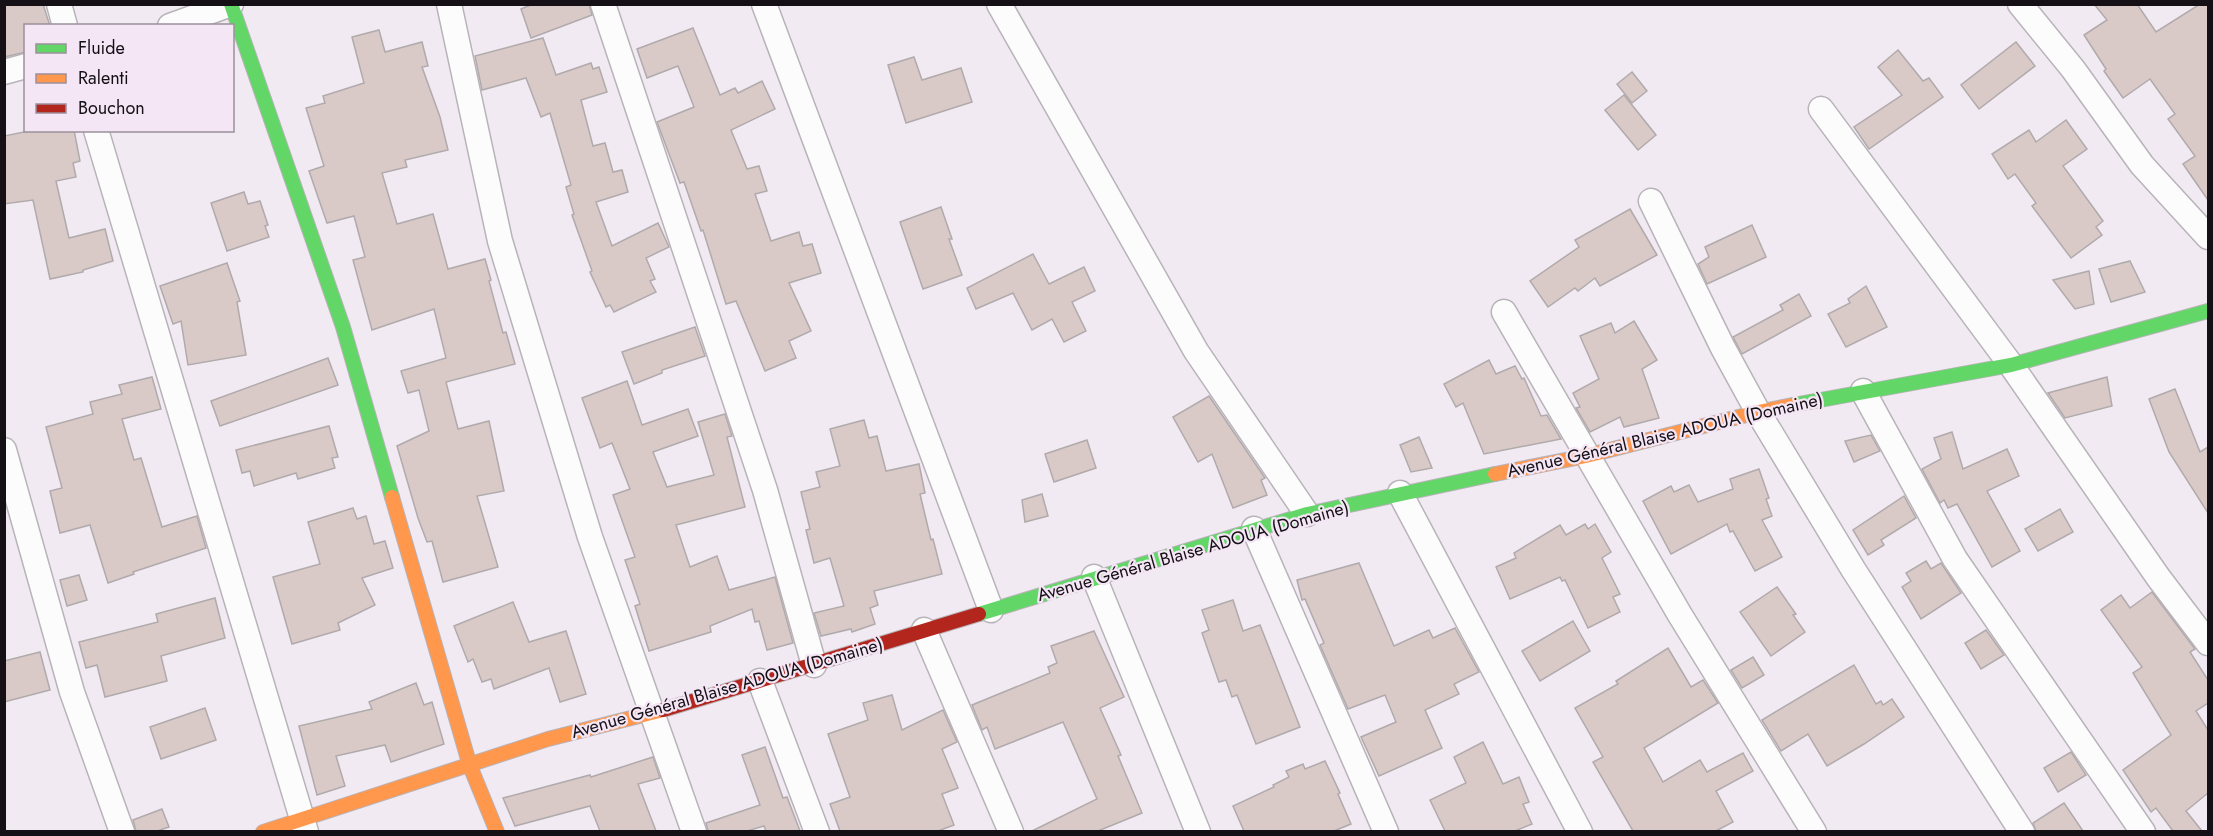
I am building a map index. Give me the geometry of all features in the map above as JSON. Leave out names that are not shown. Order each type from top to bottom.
[{"type":"street","points":[[59,4],[64,24]]},
{"type":"street","points":[[449,4],[500,241],[591,537],[694,831]]},
{"type":"street","points":[[603,4],[765,490],[814,665]]},
{"type":"street","points":[[764,4],[991,610]]},
{"type":"street","points":[[999,4],[1196,351],[1307,514]]},
{"type":"street","points":[[2020,4],[2073,69],[2142,165],[2208,237]]},
{"type":"street","points":[[176,24],[231,5],[343,327],[470,766],[496,831]]},
{"type":"street","points":[[4,72],[24,67]]},
{"type":"street","points":[[1821,109],[2011,365],[2158,578],[2208,643]]},
{"type":"street","points":[[97,132],[304,825]]},
{"type":"street","points":[[1651,201],[1723,348],[1758,412],[1853,569],[2022,831]]},
{"type":"street","name":"Avenue Général Blaise ADOUA (Domaine)","points":[[263,831],[304,825],[548,739],[653,713],[1307,514],[1586,456],[1758,412],[2011,365],[2208,311]]},
{"type":"street","points":[[1504,312],[1680,615],[1814,831]]},
{"type":"street","points":[[1863,391],[1955,559],[2143,831]]},
{"type":"street","points":[[4,450],[72,692],[122,831]]},
{"type":"street","points":[[1400,493],[1580,831]]},
{"type":"street","points":[[1254,530],[1386,831]]},
{"type":"street","points":[[1094,578],[1198,831]]},
{"type":"street","points":[[924,630],[1011,831]]},
{"type":"street","points":[[760,681],[817,831]]},
{"type":"building","points":[[4,4],[43,4],[49,24],[24,24],[24,52],[4,57]]},
{"type":"building","points":[[533,4],[589,4],[592,15],[531,38],[521,9]]},
{"type":"building","points":[[2094,4],[2137,4],[2156,32],[2200,4],[2208,4],[2208,200],[2183,164],[2195,156],[2168,119],[2175,114],[2150,79],[2123,98],[2104,71],[2106,69],[2084,35],[2107,20]]},
{"type":"building","points":[[693,28],[720,95],[735,88],[738,93],[762,81],[775,109],[731,130],[747,169],[759,166],[767,191],[755,194],[771,241],[799,232],[803,246],[812,244],[821,273],[789,283],[811,331],[789,341],[796,358],[765,371],[736,301],[726,304],[703,230],[701,231],[684,182],[680,183],[657,122],[694,107],[678,66],[647,78],[637,49]]},
{"type":"building","points":[[379,30],[385,52],[422,42],[428,66],[422,67],[440,117],[448,150],[405,160],[407,167],[382,173],[397,224],[433,214],[448,269],[485,259],[503,333],[506,332],[515,364],[446,382],[458,429],[489,421],[504,491],[477,496],[498,567],[443,582],[432,541],[427,542],[418,518],[397,446],[429,431],[419,390],[408,393],[401,371],[446,358],[434,309],[372,330],[353,260],[365,257],[354,216],[327,223],[309,171],[324,166],[306,108],[325,103],[323,96],[364,83],[352,37]]},
{"type":"building","points":[[543,38],[556,75],[591,63],[593,69],[599,67],[607,92],[581,100],[593,146],[605,143],[613,172],[622,170],[628,192],[596,202],[612,246],[658,223],[669,247],[646,258],[655,279],[650,281],[656,292],[614,312],[610,305],[606,307],[590,272],[592,271],[572,215],[574,214],[566,187],[571,185],[550,113],[541,117],[526,78],[482,90],[475,56]]},
{"type":"building","points":[[2016,42],[2035,66],[1979,109],[1961,85]]},
{"type":"building","points":[[1898,50],[1923,81],[1929,78],[1943,97],[1869,149],[1854,127],[1902,95],[1878,67]]},
{"type":"building","points":[[914,57],[922,80],[961,68],[972,102],[906,123],[888,65]]},
{"type":"building","points":[[1632,72],[1647,91],[1632,103],[1617,84]]},
{"type":"building","points":[[1624,95],[1656,135],[1638,150],[1605,110]]},
{"type":"building","points":[[2066,120],[2087,149],[2063,166],[2103,221],[2096,227],[2102,235],[2071,258],[2032,206],[2036,203],[2015,174],[2008,179],[1992,154],[2029,130],[2036,142]]},
{"type":"building","points":[[24,132],[74,132],[80,161],[73,163],[76,177],[56,181],[69,238],[105,229],[113,261],[83,270],[83,272],[50,279],[33,200],[4,204],[4,136]]},
{"type":"building","points":[[244,192],[248,204],[260,201],[268,225],[265,226],[269,237],[227,251],[211,203]]},
{"type":"building","points":[[941,207],[962,275],[923,289],[900,222]]},
{"type":"building","points":[[1630,209],[1657,255],[1600,286],[1595,278],[1578,291],[1575,288],[1548,307],[1530,281],[1579,247],[1575,240]]},
{"type":"building","points":[[1752,225],[1766,257],[1707,284],[1698,264],[1709,257],[1705,247]]},
{"type":"building","points":[[1033,254],[1049,284],[1084,267],[1095,291],[1072,302],[1086,331],[1064,342],[1052,319],[1032,330],[1013,293],[976,309],[967,288]]},
{"type":"building","points":[[2130,261],[2145,292],[2111,302],[2099,269]]},
{"type":"building","points":[[227,263],[240,301],[237,302],[246,355],[188,365],[181,321],[173,324],[160,286]]},
{"type":"building","points":[[2089,271],[2094,304],[2075,309],[2053,280]]},
{"type":"building","points":[[1866,286],[1887,327],[1846,347],[1828,314],[1850,303],[1848,299]]},
{"type":"building","points":[[1799,294],[1811,316],[1742,354],[1733,337],[1783,310],[1780,305]]},
{"type":"building","points":[[1634,321],[1657,360],[1642,369],[1659,418],[1624,427],[1620,417],[1590,432],[1576,408],[1580,407],[1573,393],[1599,379],[1580,336],[1611,323],[1615,333]]},
{"type":"building","points":[[695,327],[705,356],[662,370],[662,373],[634,384],[622,352]]},
{"type":"building","points":[[328,358],[338,385],[220,426],[211,401]]},
{"type":"building","points":[[1489,360],[1496,374],[1515,366],[1522,379],[1524,378],[1541,416],[1547,415],[1561,439],[1484,454],[1463,403],[1456,407],[1444,384]]},
{"type":"building","points":[[152,377],[161,409],[122,419],[134,460],[141,458],[162,527],[197,516],[206,548],[133,572],[134,574],[108,583],[90,525],[60,533],[50,491],[62,488],[46,427],[93,414],[90,402],[122,394],[119,385]]},
{"type":"building","points":[[2107,377],[2112,406],[2065,418],[2048,393]]},
{"type":"building","points":[[627,381],[642,425],[688,409],[698,436],[653,452],[667,487],[714,475],[698,422],[725,414],[732,436],[727,437],[745,507],[676,525],[690,567],[717,556],[729,590],[775,577],[793,643],[767,650],[759,621],[755,622],[752,609],[710,626],[711,632],[649,651],[635,606],[640,604],[625,560],[635,557],[613,495],[630,489],[612,443],[600,448],[582,398]]},
{"type":"building","points":[[2175,389],[2200,452],[2208,447],[2208,513],[2169,452],[2149,399]]},
{"type":"building","points":[[1209,396],[1265,478],[1261,480],[1267,495],[1233,508],[1212,454],[1198,462],[1173,417]]},
{"type":"building","points":[[864,420],[869,438],[877,436],[886,471],[919,464],[925,493],[920,494],[942,574],[874,591],[878,605],[870,608],[875,624],[852,632],[851,629],[821,636],[814,613],[844,606],[830,558],[814,563],[806,530],[810,529],[801,492],[820,487],[816,472],[840,466],[830,429]]},
{"type":"building","points":[[329,426],[338,457],[332,458],[335,468],[298,479],[296,473],[254,486],[250,471],[242,473],[236,450]]},
{"type":"building","points":[[1952,432],[1963,469],[2007,449],[2019,476],[1987,491],[2020,551],[1992,567],[1957,504],[1948,508],[1944,500],[1940,503],[1922,469],[1941,459],[1934,438]]},
{"type":"building","points":[[1871,435],[1880,451],[1854,462],[1845,441]]},
{"type":"building","points":[[1419,437],[1432,468],[1411,472],[1400,445]]},
{"type":"building","points":[[1087,440],[1096,468],[1054,482],[1045,454]]},
{"type":"building","points":[[1759,469],[1769,498],[1766,499],[1772,516],[1762,520],[1782,557],[1755,571],[1727,524],[1671,554],[1643,501],[1671,486],[1674,492],[1689,485],[1698,502],[1733,489],[1730,479]]},
{"type":"building","points":[[1042,494],[1048,516],[1025,522],[1022,500]]},
{"type":"building","points":[[1904,496],[1916,518],[1881,540],[1884,545],[1868,555],[1853,530]]},
{"type":"building","points":[[353,508],[357,519],[366,516],[374,544],[385,541],[393,568],[362,578],[375,605],[338,623],[340,630],[292,644],[273,577],[320,564],[308,522]]},
{"type":"building","points":[[2060,509],[2073,532],[2038,551],[2025,529]]},
{"type":"building","points":[[1585,524],[1588,529],[1595,524],[1611,552],[1602,558],[1620,594],[1613,597],[1620,612],[1588,628],[1565,580],[1562,581],[1560,577],[1510,599],[1496,567],[1516,558],[1514,553],[1560,525],[1566,535]]},
{"type":"building","points":[[1926,561],[1931,569],[1941,563],[1961,593],[1921,619],[1902,587],[1911,581],[1906,573]]},
{"type":"building","points":[[1359,563],[1394,646],[1429,630],[1433,638],[1455,628],[1479,672],[1454,684],[1459,694],[1425,710],[1442,748],[1379,776],[1361,737],[1396,722],[1385,695],[1348,709],[1320,645],[1324,643],[1305,599],[1302,600],[1297,580]]},
{"type":"building","points":[[79,575],[87,600],[67,606],[60,580]]},
{"type":"building","points":[[1777,587],[1796,614],[1793,615],[1805,632],[1771,656],[1740,612]]},
{"type":"building","points":[[2152,592],[2195,649],[2190,652],[2208,680],[2208,703],[2196,711],[2208,730],[2208,793],[2186,811],[2202,831],[2173,831],[2156,808],[2151,812],[2123,770],[2171,735],[2133,673],[2142,667],[2101,610],[2121,595],[2130,608]]},
{"type":"building","points":[[215,598],[225,638],[161,656],[167,681],[105,697],[97,665],[86,668],[79,642],[158,622],[156,614]]},
{"type":"building","points":[[1233,600],[1243,631],[1260,625],[1300,727],[1256,744],[1237,695],[1232,697],[1226,680],[1219,682],[1202,633],[1209,630],[1202,610]]},
{"type":"building","points":[[513,602],[529,642],[566,631],[586,694],[560,702],[549,668],[494,689],[491,679],[482,682],[473,659],[468,662],[454,626]]},
{"type":"building","points":[[1573,621],[1590,651],[1540,681],[1522,651]]},
{"type":"building","points":[[1986,630],[2004,655],[1981,669],[1965,643]]},
{"type":"building","points":[[1094,631],[1124,697],[1100,708],[1121,755],[1118,756],[1142,813],[1098,831],[1032,831],[1097,799],[1063,722],[995,749],[987,727],[982,730],[972,705],[1050,673],[1048,667],[1057,663],[1051,646]]},
{"type":"building","points":[[1668,648],[1691,687],[1703,680],[1718,703],[1644,748],[1663,782],[1700,760],[1707,772],[1743,753],[1753,771],[1716,791],[1733,822],[1716,831],[1633,831],[1593,762],[1603,757],[1575,708],[1618,684],[1616,681]]},
{"type":"building","points":[[40,652],[50,690],[4,702],[4,661]]},
{"type":"building","points":[[1753,657],[1764,675],[1742,688],[1731,670]]},
{"type":"building","points":[[1854,665],[1876,704],[1881,701],[1883,705],[1892,699],[1904,717],[1827,766],[1808,734],[1781,751],[1762,720]]},
{"type":"building","points":[[416,683],[424,705],[432,702],[444,744],[391,762],[385,745],[336,756],[345,786],[317,795],[299,726],[372,709],[369,702]]},
{"type":"building","points":[[892,695],[902,730],[943,710],[957,742],[942,749],[958,788],[942,794],[954,825],[938,831],[840,831],[830,804],[850,797],[828,734],[868,720],[863,703]]},
{"type":"building","points":[[205,708],[216,740],[161,759],[150,727]]},
{"type":"building","points":[[1483,742],[1503,784],[1519,777],[1529,802],[1523,804],[1532,824],[1515,831],[1445,831],[1430,800],[1466,783],[1454,757]]},
{"type":"building","points":[[765,747],[783,798],[787,797],[800,831],[766,831],[764,826],[747,831],[708,831],[706,823],[760,805],[742,755]]},
{"type":"building","points":[[2071,752],[2086,775],[2058,792],[2044,768]]},
{"type":"building","points":[[653,757],[660,778],[638,784],[656,831],[600,831],[590,806],[515,826],[503,798],[590,775],[591,777]]},
{"type":"building","points":[[1325,761],[1351,824],[1334,831],[1244,831],[1233,806],[1274,787],[1273,785],[1289,777],[1286,771],[1303,764],[1305,769]]},
{"type":"building","points":[[2064,803],[2083,831],[2036,831],[2033,823]]},
{"type":"building","points":[[162,809],[169,827],[157,831],[136,831],[133,820]]},
{"type":"traffic: fast","points":[[231,4],[343,327],[392,497]]},
{"type":"traffic: fast","points":[[1793,405],[2011,365],[2208,311]]},
{"type":"traffic: fast","points":[[979,614],[1307,514],[1495,474]]},
{"type":"traffic: slow","points":[[1495,474],[1586,456],[1793,405]]},
{"type":"traffic: slow","points":[[392,497],[470,766],[497,832]]},
{"type":"traffic: slow","points":[[263,832],[548,739],[663,710]]},
{"type":"traffic: jam","points":[[663,710],[979,614]]}]
